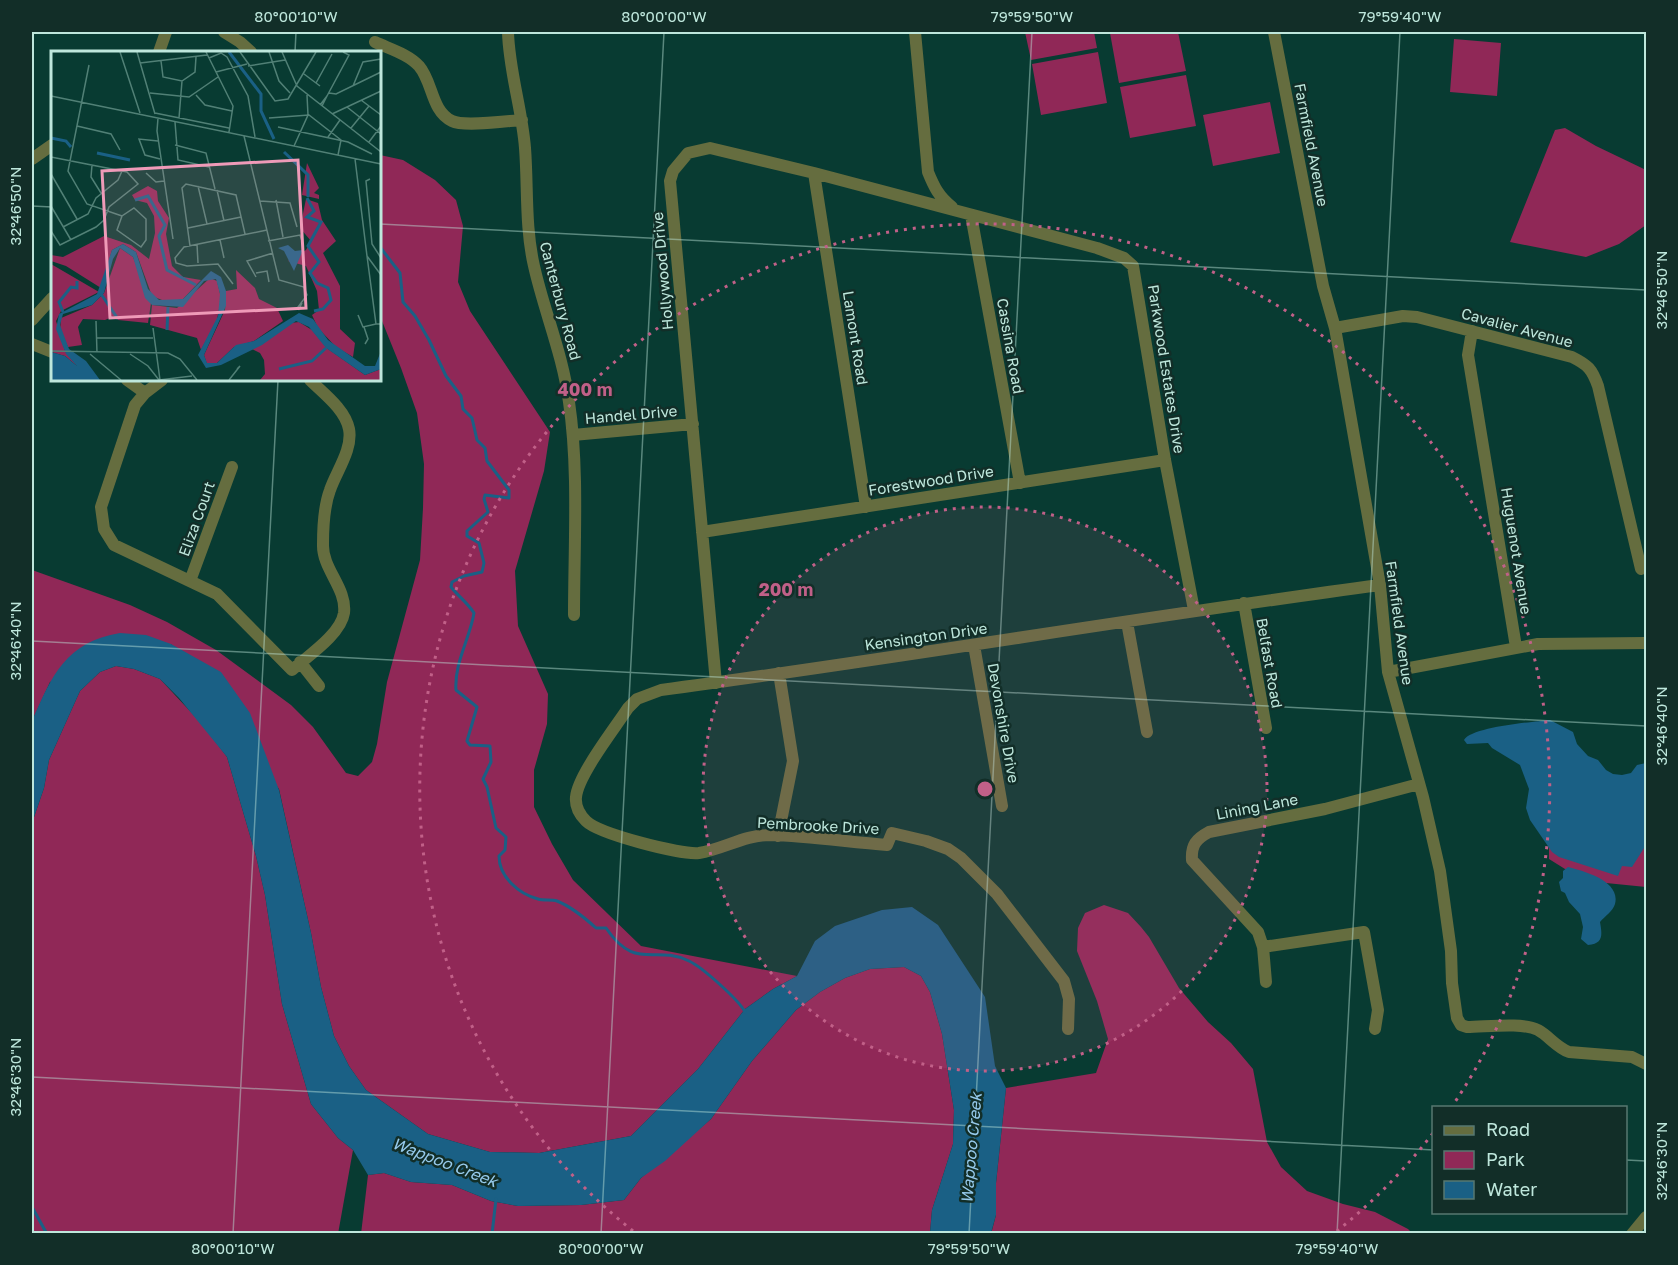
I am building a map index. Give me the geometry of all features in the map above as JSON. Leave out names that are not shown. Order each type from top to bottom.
[{"type":"street","points":[[159,51],[166,32]]},
{"type":"street","points":[[224,32],[250,51]]},
{"type":"street","name":"Canterbury Road","points":[[508,32],[509,55],[525,147],[529,241],[534,268],[561,359],[569,399],[573,435],[574,615]]},
{"type":"street","points":[[915,32],[928,172],[938,194],[956,210]]},
{"type":"street","name":"Farmfield Avenue","points":[[1274,32],[1323,286],[1335,328],[1380,585],[1388,672],[1440,871],[1457,1018],[1467,1027],[1528,1027],[1539,1031],[1559,1048],[1569,1052],[1632,1057],[1647,1064]]},
{"type":"street","points":[[375,42],[411,58],[416,63],[428,81],[436,105],[452,121],[463,123],[522,120]]},
{"type":"street","points":[[32,159],[51,146]]},
{"type":"street","name":"Hollywood Drive","points":[[716,683],[670,181],[673,171],[688,153],[710,148],[971,215]]},
{"type":"street","name":"Lamont Road","points":[[814,173],[866,507]]},
{"type":"street","name":"Parkwood Estates Drive","points":[[971,215],[1097,248],[1124,258],[1133,266],[1165,460],[1194,610]]},
{"type":"street","name":"Cassina Road","points":[[971,215],[1020,483]]},
{"type":"street","points":[[32,320],[51,299]]},
{"type":"street","name":"Cavalier Avenue","points":[[1335,328],[1403,316],[1417,317],[1572,357],[1586,364],[1598,386],[1641,569]]},
{"type":"street","name":"Huguenot Avenue","points":[[1472,331],[1468,355],[1516,647]]},
{"type":"street","points":[[32,344],[51,352]]},
{"type":"street","points":[[128,381],[145,393]]},
{"type":"street","points":[[161,381],[145,393],[135,405],[101,507],[104,529],[114,545],[217,594],[292,670],[338,629],[344,614],[343,600],[327,566],[323,547],[326,504],[349,443],[349,430],[344,415],[311,381]]},
{"type":"street","name":"Handel Drive","points":[[573,435],[693,424]]},
{"type":"street","name":"Forestwood Drive","points":[[702,532],[1165,460]]},
{"type":"street","name":"Eliza Court","points":[[190,581],[232,467]]},
{"type":"street","name":"Kensington Drive","points":[[600,830],[587,822],[577,809],[576,797],[582,778],[628,708],[637,699],[661,690],[974,645],[1194,610],[1380,585]]},
{"type":"street","name":"Belfast Road","points":[[1244,603],[1266,728]]},
{"type":"street","points":[[1127,622],[1148,732]]},
{"type":"street","points":[[1388,672],[1538,644],[1647,643]]},
{"type":"street","name":"Devonshire Drive","points":[[974,645],[1002,806]]},
{"type":"street","points":[[300,662],[319,686]]},
{"type":"street","points":[[778,836],[793,761],[779,673]]},
{"type":"street","name":"Lining Lane","points":[[1266,982],[1263,946],[1258,932],[1192,860],[1193,844],[1209,832],[1325,809],[1419,784]]},
{"type":"street","name":"Pembrooke Drive","points":[[600,830],[680,852],[698,853],[748,837],[778,836],[887,845],[892,833],[948,849],[961,858],[997,894],[1064,981],[1069,999],[1068,1029]]},
{"type":"street","points":[[1263,946],[1365,932],[1378,1010],[1375,1029]]},
{"type":"street","points":[[1632,1233],[1644,1224]]},
{"type":"green space","points":[[1025,32],[1094,32],[1097,48],[1031,60]]},
{"type":"green space","points":[[1178,32],[1186,71],[1119,83],[1110,33]]},
{"type":"green space","points":[[1454,39],[1501,43],[1497,96],[1450,92]]},
{"type":"green space","points":[[1098,52],[1107,103],[1041,115],[1032,64]]},
{"type":"green space","points":[[1186,75],[1196,126],[1130,138],[1120,87]]},
{"type":"green space","points":[[1270,102],[1280,153],[1213,166],[1203,115]]},
{"type":"green space","points":[[1565,128],[1646,170],[1646,225],[1619,244],[1586,257],[1510,242],[1555,130]]},
{"type":"green space","points":[[381,155],[403,160],[435,180],[456,200],[463,226],[458,282],[470,311],[550,432],[544,471],[515,571],[518,626],[548,694],[547,724],[534,770],[534,807],[552,844],[573,880],[641,946],[797,976],[773,989],[745,1009],[698,1069],[631,1136],[539,1153],[490,1152],[428,1134],[366,1090],[349,1066],[334,1036],[321,987],[279,789],[171,644],[50,682],[32,721],[32,570],[130,605],[167,622],[216,650],[291,705],[313,727],[346,773],[358,776],[372,762],[387,682],[420,560],[424,464],[417,413],[381,318]]},
{"type":"green space","points":[[116,666],[134,669],[160,679],[202,724],[227,757],[256,856],[265,895],[282,1004],[311,1104],[338,1138],[353,1150],[338,1234],[32,1234],[32,823],[44,788],[49,760],[80,691],[100,672]]},
{"type":"green space","points":[[1646,803],[1646,887],[1606,883],[1573,874],[1549,859],[1549,832]]},
{"type":"green space","points":[[1104,905],[1128,913],[1141,927],[1179,988],[1253,1069],[1267,1142],[1281,1167],[1307,1191],[1375,1212],[1412,1233],[991,1234],[996,1215],[996,1183],[1006,1088],[1096,1073],[1108,1039],[1097,1001],[1077,951],[1078,928],[1085,913]]},
{"type":"green space","points":[[904,967],[921,976],[930,992],[942,1034],[954,1110],[953,1144],[932,1210],[930,1233],[361,1234],[368,1175],[384,1173],[411,1182],[452,1185],[491,1201],[518,1206],[581,1205],[624,1200],[641,1178],[711,1119],[752,1061],[796,1010],[820,992],[845,978],[870,969]]},
{"type":"water","name":"Wappoo Creek","points":[[120,633],[146,635],[171,644],[221,672],[250,713],[279,790],[321,987],[334,1036],[349,1066],[366,1090],[428,1134],[490,1152],[539,1153],[631,1136],[698,1069],[745,1009],[773,989],[797,976],[815,941],[835,926],[882,910],[912,907],[938,925],[985,997],[995,1066],[1006,1088],[996,1183],[996,1215],[991,1233],[930,1233],[932,1210],[953,1144],[954,1110],[942,1034],[930,992],[921,976],[904,967],[870,969],[845,978],[820,992],[796,1010],[752,1061],[711,1119],[665,1161],[641,1178],[624,1200],[581,1205],[518,1206],[491,1201],[452,1185],[411,1182],[384,1173],[368,1175],[353,1150],[338,1138],[311,1104],[282,1004],[265,895],[256,856],[227,757],[179,698],[160,679],[134,669],[116,666],[100,672],[80,691],[49,760],[44,788],[32,823],[32,721],[39,704],[54,675],[74,653],[86,644],[102,637]]},
{"type":"water","points":[[1550,720],[1573,732],[1577,744],[1588,756],[1598,760],[1606,770],[1613,774],[1631,773],[1637,765],[1646,763],[1646,845],[1632,867],[1622,866],[1618,876],[1559,857],[1552,852],[1530,820],[1526,808],[1529,789],[1520,765],[1492,748],[1488,743],[1467,744],[1464,740],[1469,735],[1490,728]]},
{"type":"water","points":[[1568,867],[1600,878],[1612,889],[1615,896],[1614,907],[1600,922],[1601,938],[1597,943],[1588,945],[1581,939],[1583,927],[1580,914],[1569,902],[1565,893],[1561,891],[1559,882],[1563,878],[1563,871]]},
{"type":"waterway","points":[[381,248],[400,273],[403,302],[415,316],[446,376],[461,396],[463,409],[472,418],[477,440],[485,448],[487,461],[509,490],[509,498],[485,495],[488,512],[467,531],[467,536],[479,543],[484,563],[482,572],[464,576],[452,582],[451,587],[474,613],[457,670],[456,690],[477,707],[467,741],[470,745],[490,746],[491,762],[483,779],[487,787],[496,828],[506,837],[505,850],[499,856],[502,871],[517,889],[531,897],[557,901],[568,906],[596,928],[606,928],[627,949],[646,955],[677,957],[695,964],[728,992],[745,1012]]},
{"type":"waterway","points":[[492,1234],[496,1199]]},
{"type":"waterway","points":[[32,1207],[47,1234]]}]
